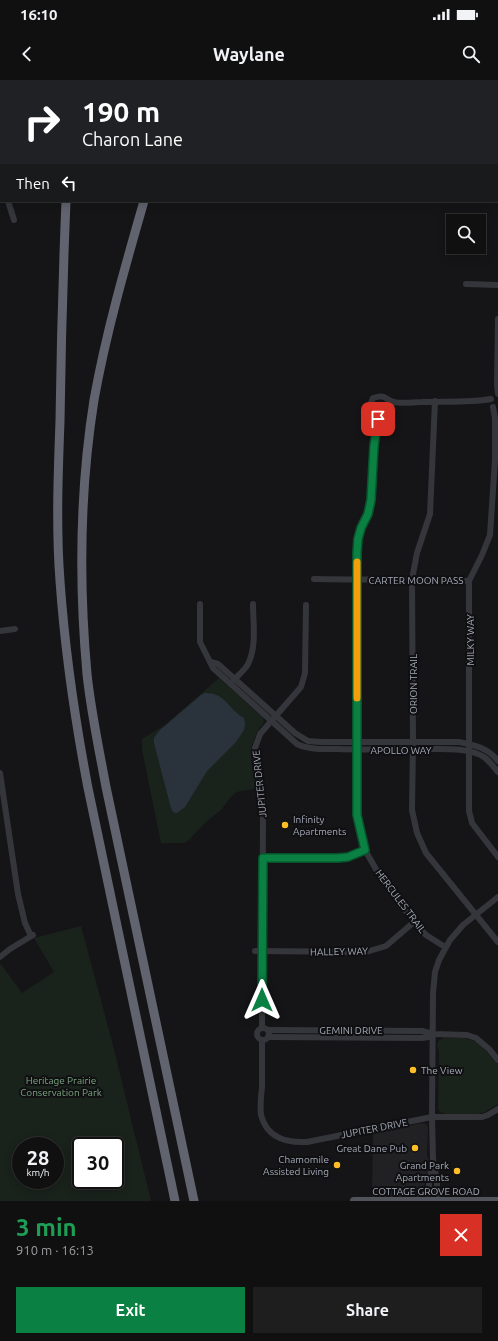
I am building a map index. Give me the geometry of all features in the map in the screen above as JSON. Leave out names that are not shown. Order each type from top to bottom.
[{"type":"highway","points":[[65,202],[58,508],[60,580],[64,629],[78,734],[85,772],[175,1201]]},
{"type":"highway","points":[[144,202],[109,329],[94,402],[87,458],[83,514],[83,615],[87,675],[95,729],[194,1201]]},
{"type":"main road","name":"COTTAGE GROVE ROAD","points":[[354,1201],[498,1201]]},
{"type":"street","points":[[8,202],[14,220]]},
{"type":"street","points":[[466,284],[498,285]]},
{"type":"street","name":"MILKY WAY","points":[[498,319],[497,385],[495,402],[496,467],[490,535],[469,581],[469,816],[472,823],[498,856]]},
{"type":"street","points":[[394,402],[378,419],[372,411],[370,405],[373,398],[384,397],[394,402],[495,402]]},
{"type":"street","name":"ORION TRAIL","points":[[435,402],[430,514],[417,553],[412,579],[412,810],[417,833],[426,853],[498,942]]},
{"type":"street","name":"HERCULES TRAIL","points":[[378,419],[374,446],[371,500],[368,514],[361,528],[358,539],[357,553],[357,815],[365,850],[381,878],[414,922],[426,935],[445,947]]},
{"type":"street","name":"CARTER MOON PASS","points":[[314,579],[412,579],[469,581]]},
{"type":"street","name":"APOLLO WAY","points":[[200,604],[200,642],[206,656],[211,662],[218,664],[272,721],[294,741],[305,747],[357,750],[413,749],[469,751],[488,760],[498,772]]},
{"type":"street","points":[[233,681],[248,665],[252,654],[253,604]]},
{"type":"street","name":"JUPITER DRIVE","points":[[265,1029],[263,951],[263,801],[256,764],[255,748],[260,734],[301,686],[305,673],[306,605]]},
{"type":"street","points":[[0,631],[15,629]]},
{"type":"street","name":"APOLLO WAY","points":[[233,681],[308,741],[459,742],[477,746],[492,754],[498,761]]},
{"type":"street","points":[[0,773],[18,894],[25,923],[32,935],[0,957]]},
{"type":"street","points":[[263,858],[338,858],[348,857],[365,850]]},
{"type":"street","points":[[437,1201],[437,1181],[433,1160],[432,1117],[435,972],[445,947],[453,936],[463,925],[498,897]]},
{"type":"street","name":"HALLEY WAY","points":[[255,951],[366,952],[386,946],[414,922]]},
{"type":"street","points":[[259,1029],[265,1029],[269,1033],[265,1038],[258,1037],[257,1033],[259,1029]]},
{"type":"street","name":"GEMINI DRIVE","points":[[265,1029],[419,1031],[433,1034],[467,1035],[476,1038],[489,1049],[498,1060]]},
{"type":"street","name":"GEMINI DRIVE","points":[[265,1038],[422,1038],[429,1037],[433,1034]]},
{"type":"street","name":"JUPITER DRIVE","points":[[265,1038],[261,1114],[272,1134],[282,1140],[293,1143],[307,1142],[432,1117],[480,1117],[488,1115],[498,1109]]},
{"type":"street","points":[[429,1201],[429,1181],[433,1160]]},
{"type":"shaded area","points":[[205,693],[212,693],[222,698],[244,718],[244,730],[236,742],[207,771],[185,807],[177,813],[173,812],[154,743],[154,738],[160,730]]},
{"type":"shaded area","points":[[422,1123],[426,1124],[428,1128],[427,1155],[429,1160],[425,1180],[424,1196],[421,1198],[372,1199],[373,1133]]},
{"type":"green space","points":[[219,678],[263,718],[264,722],[254,739],[251,753],[257,787],[237,792],[230,798],[221,810],[184,843],[161,843],[142,750],[142,739],[165,725]]},
{"type":"green space","name":"Heritage Prairie Conservation Park","points":[[81,926],[113,1045],[151,1201],[0,1201],[0,963],[22,993],[54,972],[34,938]]},
{"type":"green space","points":[[444,1038],[464,1038],[478,1042],[498,1065],[498,1104],[485,1112],[478,1114],[445,1114],[440,1112],[438,1109],[439,1052],[437,1045],[439,1040]]},
{"type":"slow traffic","points":[[357,562],[357,698]]},
{"type":"place","name":"Infinity Apartments","points":[[285,825]]},
{"type":"place","name":"The View","points":[[413,1070]]},
{"type":"place","name":"Great Dane Pub","points":[[415,1148]]},
{"type":"place","name":"Chamomile Assisted Living","points":[[337,1165]]},
{"type":"place","name":"Grand Park Apartments","points":[[457,1171]]},
{"type":"route","points":[[262,1000],[263,858],[338,858],[348,857],[365,850],[357,815],[357,553],[358,539],[361,528],[370,507],[374,446],[378,419]]}]
